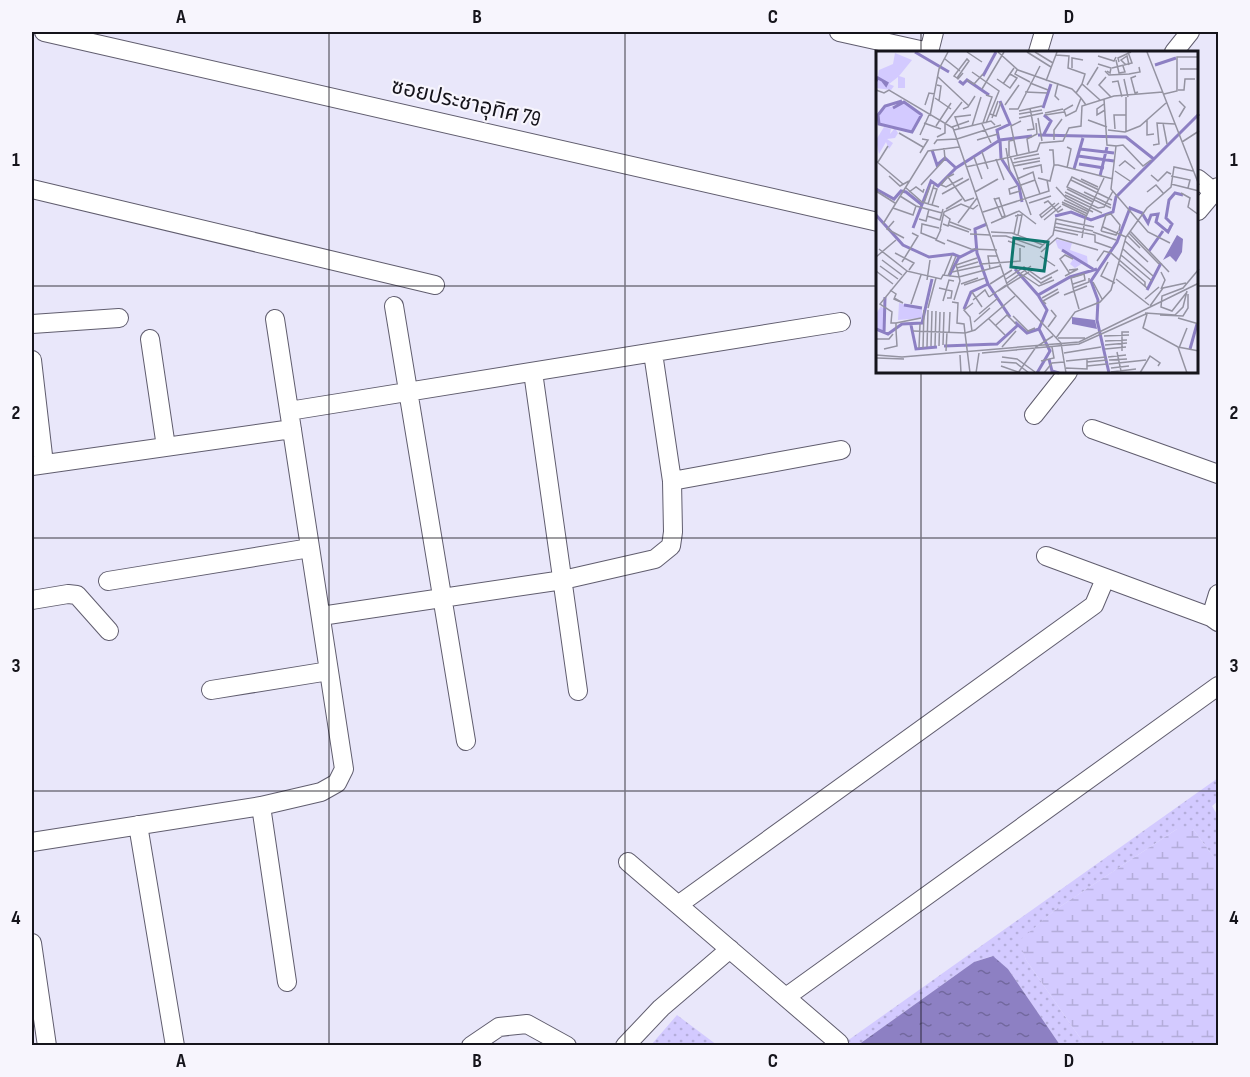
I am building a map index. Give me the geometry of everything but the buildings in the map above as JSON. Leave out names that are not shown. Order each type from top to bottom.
[{"type":"street","name":"ซอยประชาอุทิศ 79","points":[[44,32],[876,222]]},
{"type":"street","points":[[839,32],[924,51]]},
{"type":"street","points":[[929,51],[934,32]]},
{"type":"street","points":[[1038,51],[1044,32]]},
{"type":"street","points":[[1174,51],[1190,32]]},
{"type":"street","points":[[1199,180],[1216,190],[1199,209]]},
{"type":"street","points":[[32,189],[435,285]]},
{"type":"street","points":[[394,306],[466,741]]},
{"type":"street","points":[[32,324],[118,318]]},
{"type":"street","points":[[32,842],[261,806],[321,792],[336,783],[344,769],[275,319]]},
{"type":"street","points":[[289,411],[841,322]]},
{"type":"street","points":[[150,339],[166,447]]},
{"type":"street","points":[[321,616],[563,579],[656,559],[671,546],[673,532],[672,481],[653,352]]},
{"type":"street","points":[[32,360],[38,465],[292,429]]},
{"type":"street","points":[[534,372],[578,691]]},
{"type":"street","points":[[1034,415],[1066,374]]},
{"type":"street","points":[[1092,429],[1218,474]]},
{"type":"street","points":[[672,481],[841,450]]},
{"type":"street","points":[[108,581],[310,548]]},
{"type":"street","points":[[1046,556],[1215,620],[1218,594]]},
{"type":"street","points":[[678,905],[1094,604],[1105,579]]},
{"type":"street","points":[[32,600],[68,594],[77,595],[108,631]]},
{"type":"street","points":[[211,690],[329,671]]},
{"type":"street","points":[[786,997],[1218,686]]},
{"type":"street","points":[[261,806],[287,982]]},
{"type":"street","points":[[138,825],[175,1046]]},
{"type":"street","points":[[628,862],[839,1043]]},
{"type":"street","points":[[32,943],[47,1046]]},
{"type":"street","points":[[625,1046],[661,1008],[730,949]]},
{"type":"street","points":[[471,1046],[499,1027],[527,1024],[567,1046]]},
{"type":"green space","points":[[1218,778],[1218,801],[1212,806],[1218,816],[1218,863],[1193,829],[1177,829],[1055,910],[1020,941],[1026,960],[1085,1045],[1060,1045],[1008,969],[992,956],[974,962],[858,1045],[840,1046]]},
{"type":"green space","points":[[1177,829],[1193,829],[1218,863],[1218,1045],[1085,1045],[1026,960],[1019,941],[1055,910]]},
{"type":"green space","points":[[677,1015],[717,1045],[651,1045]]},
{"type":"water","points":[[993,956],[1008,969],[1060,1045],[858,1045],[974,962]]}]
